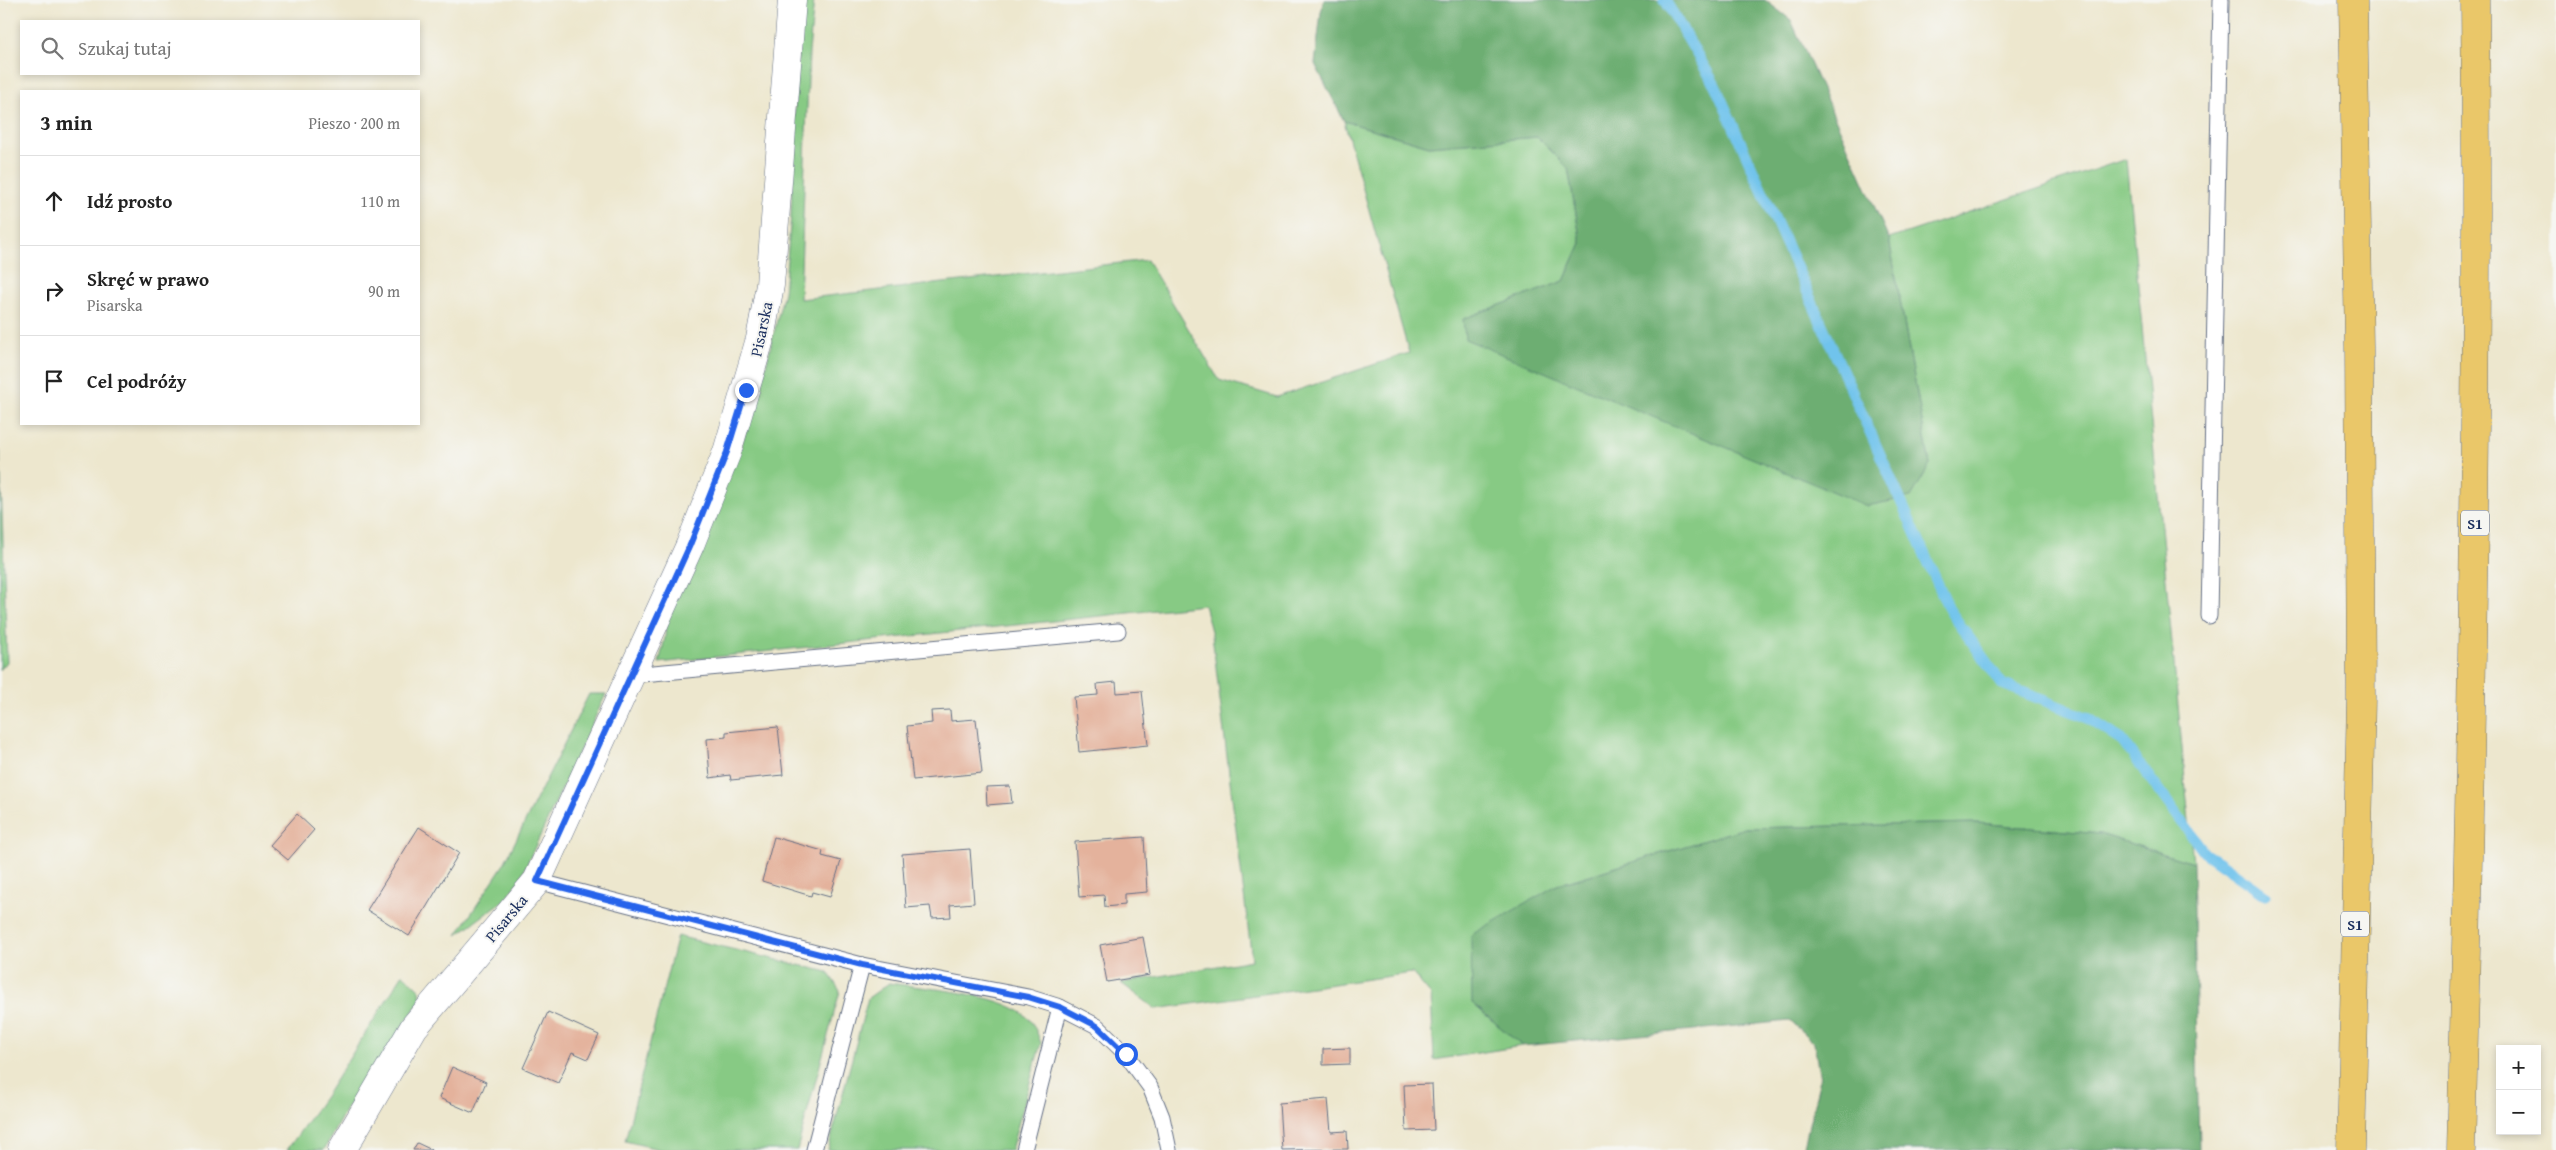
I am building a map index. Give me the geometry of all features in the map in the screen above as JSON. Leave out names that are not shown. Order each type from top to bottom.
[{"type":"highway","name":"S1","points":[[2351,1150],[2361,698],[2359,346],[2353,0]]},
{"type":"highway","name":"S1","points":[[2461,1150],[2473,691],[2478,344],[2475,0]]},
{"type":"street","name":"Pisarska","points":[[342,1150],[414,1027],[537,881],[690,545],[727,452],[760,339],[770,285],[792,0]]},
{"type":"lane","points":[[2209,616],[2221,0]]},
{"type":"lane","points":[[631,675],[1118,631]]},
{"type":"lane","points":[[537,881],[862,965],[1028,997],[1060,1007],[1097,1026],[1126,1054],[1150,1087],[1162,1116],[1168,1150]]},
{"type":"lane","points":[[814,1150],[862,965]]},
{"type":"lane","points":[[1024,1150],[1060,1007]]},
{"type":"green space","points":[[803,0],[814,0],[809,52],[800,299],[1147,260],[1219,380],[1277,397],[1409,353],[1344,121],[1429,146],[1538,137],[1568,168],[1581,243],[1564,281],[1464,319],[1930,465],[1889,239],[2126,159],[2193,863],[2100,834],[1978,823],[1745,828],[1557,885],[1472,1003],[1522,1046],[1434,1060],[1431,995],[1412,973],[1156,1009],[1121,983],[1252,960],[1212,635],[1204,605],[659,663],[665,638],[666,618],[738,455],[759,394],[784,292],[791,216],[796,75]]},
{"type":"green space","points":[[1324,0],[1765,0],[1791,20],[1889,239],[1930,465],[1911,497],[1867,506],[1465,339],[1463,319],[1564,281],[1581,243],[1568,168],[1537,137],[1429,146],[1344,121],[1315,64]]},
{"type":"green space","points":[[0,451],[7,662],[0,670]]},
{"type":"green space","points":[[589,694],[606,694],[521,877],[506,899],[457,935],[504,864]]},
{"type":"green space","points":[[1977,823],[2100,834],[2193,863],[2199,1150],[1803,1150],[1820,1079],[1814,1043],[1790,1021],[1522,1046],[1472,1003],[1471,935],[1557,885],[1745,828]]},
{"type":"green space","points":[[677,936],[828,972],[840,991],[797,1150],[662,1150],[625,1141]]},
{"type":"green space","points":[[403,974],[420,990],[421,1000],[346,1109],[324,1150],[287,1150],[326,1095]]},
{"type":"green space","points":[[889,983],[981,997],[1014,1008],[1031,1022],[1041,1043],[1011,1150],[828,1150],[868,998]]},
{"type":"building","points":[[1116,682],[1117,693],[1142,691],[1148,745],[1079,752],[1074,697],[1098,695],[1097,684]]},
{"type":"building","points":[[950,710],[951,721],[976,719],[982,773],[913,780],[907,726],[932,723],[931,711]]},
{"type":"building","points":[[778,727],[783,775],[731,780],[730,775],[710,778],[707,739],[726,737],[726,732]]},
{"type":"building","points":[[1010,786],[1012,803],[987,805],[986,787]]},
{"type":"building","points":[[297,814],[314,830],[288,860],[270,845]]},
{"type":"building","points":[[419,827],[459,853],[409,936],[367,910]]},
{"type":"building","points":[[774,837],[823,851],[822,856],[841,861],[830,897],[812,892],[811,896],[762,881]]},
{"type":"building","points":[[1144,837],[1147,892],[1124,894],[1124,905],[1105,907],[1104,895],[1079,897],[1075,842]]},
{"type":"building","points":[[970,849],[974,903],[950,905],[951,917],[932,918],[930,906],[906,908],[902,854]]},
{"type":"building","points":[[1143,937],[1150,975],[1107,982],[1100,945]]},
{"type":"building","points":[[548,1012],[599,1035],[588,1059],[572,1052],[558,1083],[523,1068]]},
{"type":"building","points":[[1350,1048],[1350,1064],[1323,1065],[1323,1049]]},
{"type":"building","points":[[452,1067],[486,1082],[473,1113],[439,1098]]},
{"type":"building","points":[[1432,1084],[1434,1130],[1406,1131],[1404,1085]]},
{"type":"building","points":[[1328,1099],[1331,1132],[1347,1131],[1348,1149],[1282,1150],[1279,1103]]},
{"type":"building","points":[[417,1143],[432,1150],[413,1150]]},
{"type":"waterway","points":[[1665,0],[1715,85],[1950,611],[2002,684],[2086,717],[2122,740],[2204,852],[2265,895]]},
{"type":"route","points":[[746,390],[727,452],[690,545],[537,881],[862,965],[1028,997],[1060,1007],[1097,1026],[1126,1054]]}]
